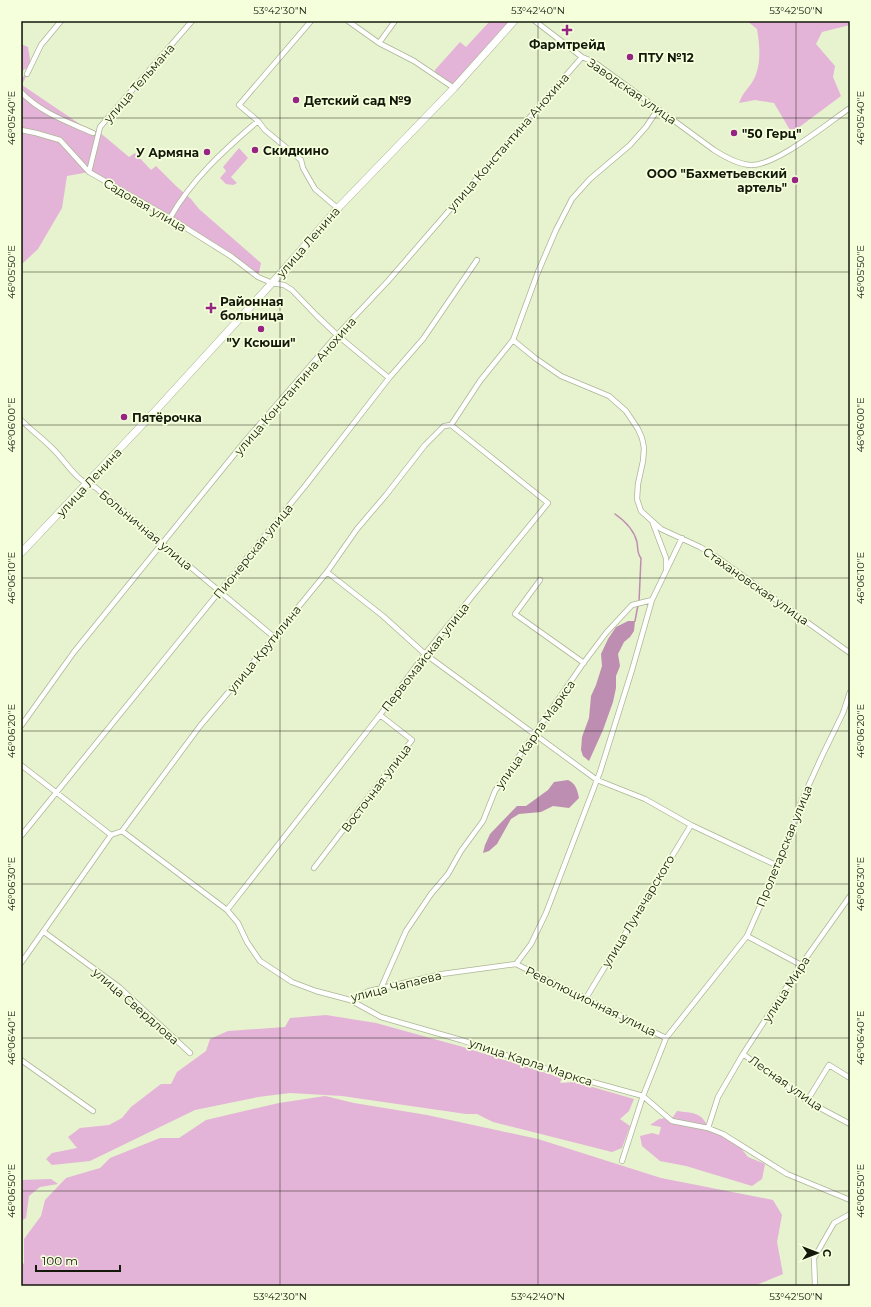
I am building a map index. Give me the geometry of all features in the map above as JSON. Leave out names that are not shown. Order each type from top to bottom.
[{"type":"main road","name":"улица Ленина","points":[[21,553],[87,485],[272,283],[340,206],[454,88],[514,21]]},
{"type":"street","points":[[27,74],[41,45],[62,21]]},
{"type":"street","name":"улица Тельмана","points":[[89,172],[100,127],[192,21]]},
{"type":"street","points":[[310,21],[239,105],[300,160],[315,189],[335,206],[340,206]]},
{"type":"street","points":[[348,21],[379,43],[414,61],[454,88]]},
{"type":"street","points":[[379,43],[395,21]]},
{"type":"street","name":"Заводская улица","points":[[535,21],[582,57],[594,62],[714,150],[731,160],[751,166],[773,160],[850,108]]},
{"type":"street","name":"улица Константина Анохина","points":[[21,726],[74,652],[246,440],[337,335],[388,281],[582,57]]},
{"type":"street","points":[[21,92],[52,116],[93,133]]},
{"type":"street","name":"улица Крутилина","points":[[122,831],[200,726],[327,572],[357,529],[425,445],[444,426],[451,425],[480,381],[513,340],[538,272],[556,230],[572,199],[590,178],[630,145],[646,127],[658,109]]},
{"type":"street","points":[[170,218],[179,201],[226,148],[258,121]]},
{"type":"street","name":"Садовая улица","points":[[21,130],[60,140],[89,172],[170,218],[232,257],[258,277],[272,283],[284,285],[292,290],[337,335],[389,378]]},
{"type":"street","name":"Пионерская улица","points":[[21,836],[220,592],[389,378],[423,339],[477,260]]},
{"type":"street","name":"Стахановская улица","points":[[513,340],[561,376],[609,396],[630,415],[642,438],[644,448],[637,499],[641,511],[661,529],[700,547],[718,558],[850,653]]},
{"type":"street","name":"Больничная улица","points":[[21,420],[52,448],[87,485],[96,487],[274,638]]},
{"type":"street","name":"Первомайская улица","points":[[227,910],[380,715],[425,654],[548,503],[451,425]]},
{"type":"street","points":[[651,520],[666,558],[666,571]]},
{"type":"street","points":[[516,964],[531,944],[546,913],[597,780],[632,670],[652,600],[682,538]]},
{"type":"street","points":[[327,572],[383,616],[425,654],[597,780],[645,799],[691,825],[778,866]]},
{"type":"street","points":[[540,580],[515,614],[584,663]]},
{"type":"street","name":"улица Карла Маркса","points":[[381,988],[406,931],[431,894],[448,874],[461,851],[483,821],[495,791],[584,663],[606,633],[632,605],[652,600]]},
{"type":"street","name":"Пролетарская улица","points":[[622,1161],[643,1096],[666,1038],[747,936],[788,843],[801,802],[843,714],[850,692]]},
{"type":"street","name":"Восточная улица","points":[[314,868],[412,740],[380,715]]},
{"type":"street","points":[[21,765],[55,793],[111,835]]},
{"type":"street","name":"улица Луначарского","points":[[586,998],[691,825]]},
{"type":"street","points":[[21,963],[111,835],[122,831]]},
{"type":"street","name":"улица Чапаева","points":[[122,831],[227,910],[238,924],[247,942],[260,961],[292,982],[316,991],[350,1000],[370,990],[442,974],[516,964]]},
{"type":"street","name":"улица Мира","points":[[708,1128],[718,1097],[743,1054],[801,965],[850,896]]},
{"type":"street","name":"улица Свердлова","points":[[44,932],[118,987],[190,1053]]},
{"type":"street","points":[[747,936],[801,965]]},
{"type":"street","name":"Революционная улица","points":[[516,964],[666,1038]]},
{"type":"street","name":"улица Карла Маркса","points":[[350,1000],[381,1017],[461,1040],[556,1072],[643,1096],[672,1121],[708,1128],[723,1134],[787,1174],[850,1200]]},
{"type":"street","name":"Лесная улица","points":[[743,1054],[807,1101],[850,1124]]},
{"type":"street","points":[[21,1060],[93,1111]]},
{"type":"street","points":[[807,1101],[829,1066],[850,1078]]},
{"type":"street","points":[[815,1286],[814,1258],[834,1223],[850,1214]]},
{"type":"shaded area","points":[[490,21],[514,21],[454,88],[435,75],[435,70],[460,42],[466,47]]},
{"type":"shaded area","points":[[747,21],[850,21],[850,25],[822,32],[816,44],[835,66],[833,77],[841,96],[798,128],[790,130],[774,103],[755,100],[739,103],[755,78],[759,64],[757,29]]},
{"type":"shaded area","points":[[21,44],[28,47],[31,65],[21,72]]},
{"type":"shaded area","points":[[27,74],[22,85],[93,133],[98,131],[129,157],[135,153],[151,170],[156,166],[191,199],[199,209],[261,263],[258,277],[232,257],[89,172],[67,176],[62,208],[38,249],[21,265],[21,78]]},
{"type":"shaded area","points":[[239,148],[248,158],[231,177],[237,183],[233,185],[226,184],[220,178],[226,171],[223,167]]},
{"type":"shaded area","points":[[628,621],[635,621],[634,631],[624,642],[618,654],[620,666],[616,676],[616,688],[613,702],[603,730],[589,761],[583,756],[581,750],[582,737],[589,718],[591,696],[602,666],[601,654],[616,627]]},
{"type":"shaded area","points":[[568,780],[576,787],[579,798],[569,808],[553,806],[541,812],[519,814],[511,819],[497,844],[489,851],[483,853],[490,834],[517,806],[526,806],[548,790],[554,782]]},
{"type":"shaded area","points":[[326,1015],[376,1023],[463,1047],[562,1078],[560,1083],[575,1082],[634,1099],[629,1111],[620,1119],[630,1126],[622,1148],[612,1152],[493,1122],[477,1114],[466,1114],[342,1096],[290,1093],[258,1097],[195,1110],[90,1161],[52,1165],[46,1159],[52,1153],[77,1148],[68,1137],[80,1128],[109,1125],[122,1118],[131,1107],[161,1084],[171,1084],[177,1072],[206,1051],[210,1039],[228,1031],[285,1027],[290,1018]]},
{"type":"shaded area","points":[[325,1096],[354,1103],[427,1115],[538,1139],[661,1178],[773,1200],[782,1215],[777,1242],[783,1274],[754,1286],[21,1285],[21,1266],[24,1263],[24,1239],[41,1216],[45,1200],[66,1178],[100,1168],[110,1158],[160,1138],[179,1138],[206,1120],[279,1103]]},
{"type":"shaded area","points":[[677,1111],[692,1113],[700,1116],[708,1128],[737,1143],[748,1157],[765,1164],[762,1179],[752,1186],[686,1166],[660,1161],[642,1146],[640,1136],[652,1133],[659,1135],[661,1127],[650,1125],[659,1119],[673,1117]]},
{"type":"shaded area","points":[[51,1179],[58,1184],[40,1187],[29,1196],[26,1218],[21,1221],[21,1180]]},
{"type":"waterway","points":[[615,514],[629,526],[637,542],[638,553],[641,558],[639,602]]},
{"type":"waterway","points":[[635,621],[638,605]]},
{"type":"place","name":"Фармтрейд","points":[[567,30]]},
{"type":"place","name":"ПТУ №12","points":[[630,57]]},
{"type":"place","name":"Детский сад №9","points":[[296,100]]},
{"type":"place","name":"\"50 Герц\"","points":[[734,133]]},
{"type":"place","name":"Скидкино","points":[[255,150]]},
{"type":"place","name":"У Армяна","points":[[207,152]]},
{"type":"place","name":"ООО \"Бахметьевский артель\"","points":[[795,180]]},
{"type":"place","name":"Районная больница","points":[[211,308]]},
{"type":"place","name":"\"У Ксюши\"","points":[[261,329]]},
{"type":"place","name":"Пятёрочка","points":[[124,417]]}]
